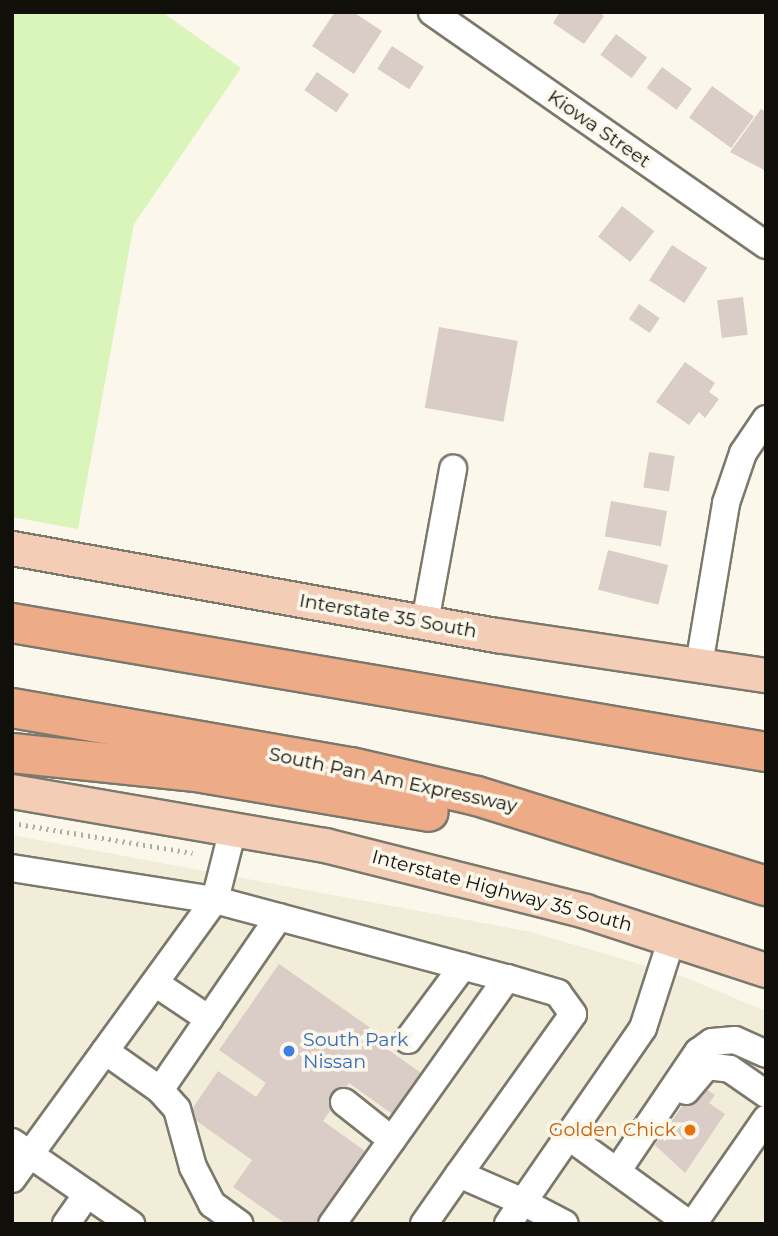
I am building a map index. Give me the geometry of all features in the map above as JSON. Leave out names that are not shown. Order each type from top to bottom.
[{"type":"highway","points":[[12,623],[766,752]]},
{"type":"highway","name":"South Pan Am Expressway","points":[[12,708],[351,767],[477,796],[766,886]]},
{"type":"highway","points":[[12,753],[196,772],[381,801],[766,894]]},
{"type":"main road","name":"Interstate 35 South","points":[[12,548],[425,622],[766,675]]},
{"type":"main road","points":[[12,791],[233,829]]},
{"type":"main road","name":"Interstate Highway 35 South","points":[[233,829],[338,848],[672,938],[766,970]]},
{"type":"street","name":"Kiowa Street","points":[[432,12],[766,245]]},
{"type":"street","points":[[699,665],[726,503],[743,453],[766,419]]},
{"type":"street","points":[[425,622],[453,469]]},
{"type":"street","points":[[12,1179],[21,1148],[105,1051],[215,900],[233,829]]},
{"type":"street","points":[[12,868],[215,900],[558,993],[573,1014],[424,1224]]},
{"type":"street","points":[[160,1090],[279,917]]},
{"type":"street","points":[[515,1213],[643,1028],[672,938]]},
{"type":"street","points":[[408,1040],[463,966]]},
{"type":"street","points":[[332,1224],[507,978]]},
{"type":"street","points":[[155,983],[208,1019]]},
{"type":"street","points":[[624,1161],[698,1052],[712,1042],[735,1040],[766,1054]]},
{"type":"street","points":[[105,1051],[160,1090],[177,1109],[193,1167],[212,1204],[240,1224]]},
{"type":"street","points":[[624,1161],[641,1148],[707,1066],[730,1069],[766,1094]]},
{"type":"street","points":[[344,1102],[392,1140]]},
{"type":"street","points":[[568,1136],[624,1161],[691,1224],[766,1119]]},
{"type":"street","points":[[21,1148],[131,1224]]},
{"type":"street","points":[[460,1174],[515,1213],[565,1224]]},
{"type":"street","points":[[66,1224],[87,1194]]},
{"type":"path","points":[[12,823],[190,852]]},
{"type":"shaded area","name":"South Park Nissan","points":[[12,835],[531,932],[684,977],[766,1011],[766,1224],[12,1224]]},
{"type":"green space","points":[[12,12],[162,12],[241,68],[134,224],[78,529],[12,517]]},
{"type":"building","points":[[335,12],[353,12],[382,31],[354,74],[312,46]]},
{"type":"building","points":[[560,12],[599,12],[604,16],[584,44],[553,23]]},
{"type":"building","points":[[616,34],[647,57],[631,78],[600,55]]},
{"type":"building","points":[[392,46],[424,67],[409,89],[377,69]]},
{"type":"building","points":[[662,67],[692,89],[677,110],[647,88]]},
{"type":"building","points":[[317,72],[349,94],[336,112],[304,90]]},
{"type":"building","points":[[712,86],[754,117],[731,148],[689,118]]},
{"type":"building","points":[[761,109],[766,112],[766,171],[730,152]]},
{"type":"building","points":[[622,206],[654,231],[630,262],[598,237]]},
{"type":"building","points":[[672,245],[707,268],[684,303],[649,280]]},
{"type":"building","points":[[743,297],[748,335],[722,338],[717,300]]},
{"type":"building","points":[[639,304],[660,318],[650,333],[629,319]]},
{"type":"building","points":[[439,327],[518,341],[504,422],[425,408]]},
{"type":"building","points":[[685,362],[715,383],[709,392],[719,399],[705,418],[699,412],[689,425],[656,402]]},
{"type":"building","points":[[649,452],[675,456],[669,492],[643,488]]},
{"type":"building","points":[[611,501],[667,511],[661,546],[605,536]]},
{"type":"building","points":[[608,550],[668,565],[658,605],[598,590]]},
{"type":"building","points":[[279,964],[385,1038],[380,1044],[424,1075],[395,1116],[349,1083],[323,1121],[372,1156],[324,1224],[286,1224],[233,1187],[252,1160],[188,1115],[218,1071],[256,1097],[266,1083],[219,1050]]},
{"type":"building","name":"Golden Chick","points":[[698,1083],[715,1095],[709,1103],[725,1114],[685,1173],[655,1145]]},
{"type":"place","name":"South Park Nissan","points":[[289,1051]]},
{"type":"place","name":"Golden Chick","points":[[690,1130]]}]
